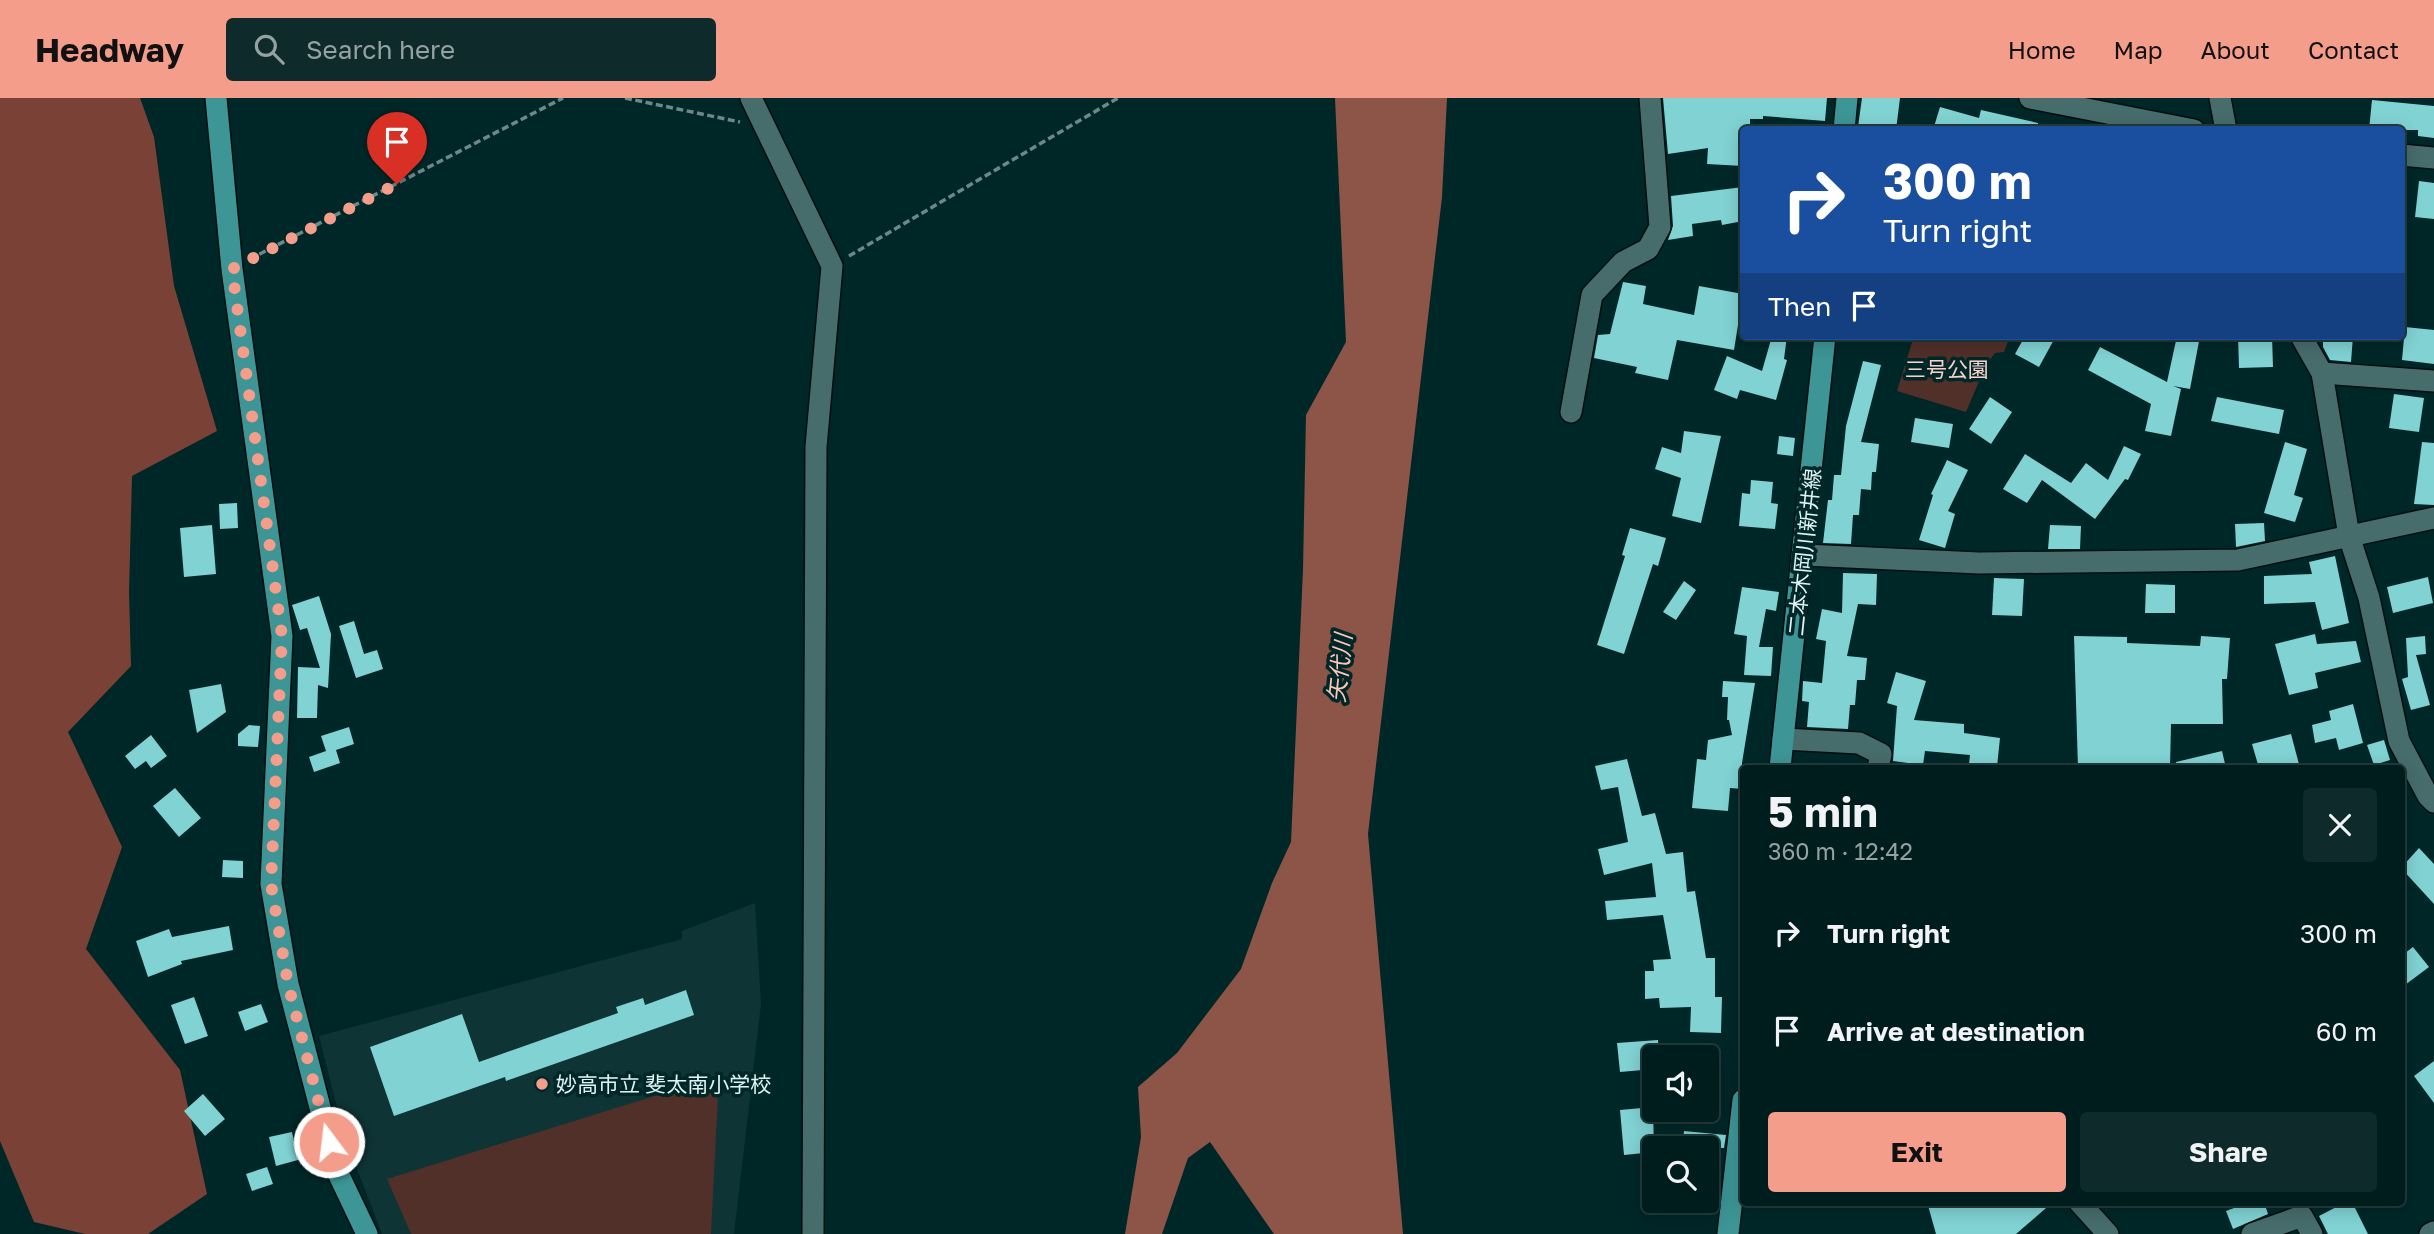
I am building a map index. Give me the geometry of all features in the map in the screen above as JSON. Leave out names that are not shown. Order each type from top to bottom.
[{"type":"main road","points":[[216,98],[232,269],[282,636],[271,884],[288,984],[336,1168],[367,1234]]},
{"type":"main road","points":[[1844,126],[1847,98]]},
{"type":"main road","name":"二本木岡川新井線","points":[[1780,765],[1825,340]]},
{"type":"main road","points":[[1728,1234],[1740,1127]]},
{"type":"street","points":[[751,98],[832,266],[816,447],[813,1234]]},
{"type":"street","points":[[1571,412],[1592,295],[1623,262],[1648,249],[1660,227],[1650,98]]},
{"type":"street","points":[[2030,98],[2174,126]]},
{"type":"street","points":[[2220,98],[2225,126]]},
{"type":"street","points":[[2405,155],[2434,158]]},
{"type":"street","points":[[2303,340],[2322,373],[2349,536],[2369,598],[2399,741],[2428,796],[2434,802]]},
{"type":"street","points":[[2322,373],[2434,381]]},
{"type":"street","points":[[1804,555],[1979,563],[2238,560],[2434,518]]},
{"type":"street","points":[[1783,738],[1859,743],[1881,754],[1879,765]]},
{"type":"street","points":[[2083,1206],[2108,1234]]},
{"type":"street","points":[[2252,1234],[2302,1216],[2312,1234]]},
{"type":"path","points":[[232,269],[563,98]]},
{"type":"path","points":[[625,98],[766,128]]},
{"type":"path","points":[[832,266],[1118,98]]},
{"type":"shaded area","points":[[0,98],[140,98],[154,137],[174,286],[217,431],[132,476],[129,592],[131,666],[68,732],[122,847],[86,949],[180,1070],[207,1194],[148,1234],[85,1234],[34,1222],[0,1141]]},
{"type":"shaded area","name":"妙高市立 斐太南小学校","points":[[755,903],[761,1004],[734,1234],[382,1234],[343,1132],[319,1036],[682,939],[682,931]]},
{"type":"green space","name":"三号公園","points":[[1913,340],[2008,340],[2004,352],[1995,353],[1986,365],[1966,412],[1897,391]]},
{"type":"green space","points":[[719,1076],[711,1234],[411,1234],[387,1179]]},
{"type":"water","name":"矢代川","points":[[1335,98],[1447,98],[1442,197],[1368,834],[1403,1234],[1274,1234],[1210,1142],[1188,1158],[1162,1234],[1125,1234],[1141,1137],[1138,1087],[1177,1053],[1241,969],[1272,883],[1291,842],[1303,569],[1306,415],[1346,342]]},
{"type":"building","points":[[1663,98],[1827,98],[1825,121],[1763,116],[1763,119],[1750,119],[1750,126],[1740,126],[1740,166],[1707,164],[1708,148],[1668,154]]},
{"type":"building","points":[[1862,98],[1900,98],[1896,126],[1858,126]]},
{"type":"building","points":[[2372,100],[2434,106],[2434,138],[2418,136],[2418,130],[2405,130],[2405,126],[2369,126]]},
{"type":"building","points":[[1940,107],[1979,118],[1981,110],[2038,123],[2038,126],[1934,126]]},
{"type":"building","points":[[2419,181],[2434,183],[2434,219],[2415,217]]},
{"type":"building","points":[[1740,187],[1740,222],[1722,225],[1721,220],[1692,224],[1693,236],[1668,240],[1673,226],[1671,196]]},
{"type":"building","points":[[1623,282],[1646,286],[1643,304],[1694,315],[1699,286],[1740,293],[1734,350],[1677,340],[1668,380],[1635,373],[1637,367],[1594,358],[1598,335],[1610,334]]},
{"type":"building","points":[[2405,327],[2434,330],[2434,364],[2402,360]]},
{"type":"building","points":[[1771,340],[1786,340],[1784,359],[1787,360],[1776,400],[1740,390],[1737,399],[1714,390],[1727,356],[1762,371]]},
{"type":"building","points":[[2023,340],[2054,340],[2039,367],[2015,354]]},
{"type":"building","points":[[2176,340],[2199,340],[2190,389],[2173,386],[2181,389],[2171,436],[2145,431],[2151,404],[2088,370],[2100,347],[2167,382]]},
{"type":"building","points":[[2238,340],[2272,340],[2273,367],[2239,368]]},
{"type":"building","points":[[2323,340],[2353,340],[2351,362],[2330,360],[2323,347]]},
{"type":"building","points":[[1863,361],[1881,365],[1861,442],[1879,444],[1876,472],[1872,472],[1871,490],[1861,489],[1859,515],[1853,515],[1851,544],[1823,543],[1828,500],[1832,500],[1834,475],[1841,475],[1846,426]]},
{"type":"building","points":[[2394,394],[2424,398],[2419,432],[2389,428]]},
{"type":"building","points":[[1990,397],[2012,412],[1991,444],[1969,429]]},
{"type":"building","points":[[2217,397],[2284,410],[2279,434],[2211,421]]},
{"type":"building","points":[[1915,418],[1953,424],[1949,448],[1911,442]]},
{"type":"building","points":[[1684,431],[1721,436],[1701,523],[1672,516],[1681,478],[1655,469],[1662,447],[1681,453]]},
{"type":"building","points":[[1779,436],[1795,438],[1793,456],[1777,454]]},
{"type":"building","points":[[2285,442],[2307,449],[2294,495],[2303,498],[2295,522],[2264,513]]},
{"type":"building","points":[[2422,442],[2434,443],[2434,505],[2414,504]]},
{"type":"building","points":[[2124,446],[2141,454],[2128,480],[2125,479],[2095,519],[2042,480],[2027,503],[2003,489],[2025,454],[2071,483],[2086,463],[2108,480]]},
{"type":"building","points":[[1947,460],[1968,470],[1948,511],[1955,514],[1945,548],[1919,540],[1933,495],[1931,494]]},
{"type":"building","points":[[1751,480],[1773,482],[1771,503],[1778,504],[1775,529],[1739,526],[1742,493],[1750,494]]},
{"type":"building","points":[[237,503],[238,528],[220,529],[219,504]]},
{"type":"building","points":[[2264,523],[2265,541],[2236,547],[2235,524]]},
{"type":"building","points":[[212,525],[216,574],[184,577],[180,528]]},
{"type":"building","points":[[2050,525],[2081,526],[2080,549],[2048,549]]},
{"type":"building","points":[[1630,528],[1666,538],[1658,566],[1653,564],[1624,654],[1597,645],[1625,556],[1622,555]]},
{"type":"building","points":[[2335,556],[2349,623],[2322,630],[2315,602],[2264,604],[2264,576],[2312,574],[2309,562]]},
{"type":"building","points":[[1843,573],[1877,574],[1876,605],[1858,604],[1847,656],[1867,658],[1865,680],[1857,680],[1855,705],[1850,705],[1848,729],[1807,727],[1809,702],[1802,701],[1803,681],[1822,683],[1826,641],[1816,639],[1822,609],[1842,613]]},
{"type":"building","points":[[2428,577],[2433,603],[2393,613],[2387,587]]},
{"type":"building","points":[[1994,578],[2024,579],[2022,616],[1992,615]]},
{"type":"building","points":[[1684,581],[1696,590],[1676,620],[1663,612]]},
{"type":"building","points":[[2146,584],[2175,585],[2175,613],[2145,613]]},
{"type":"building","points":[[1742,587],[1779,592],[1776,611],[1766,609],[1759,647],[1773,647],[1771,676],[1744,675],[1747,636],[1734,634]]},
{"type":"building","points":[[319,596],[331,634],[328,688],[318,685],[317,718],[297,718],[298,667],[320,668],[307,628],[300,630],[292,605]]},
{"type":"building","points":[[354,621],[364,654],[377,650],[383,669],[356,678],[339,626]]},
{"type":"building","points":[[2315,634],[2317,644],[2356,641],[2361,662],[2315,673],[2318,688],[2289,695],[2275,644]]},
{"type":"building","points":[[2074,636],[2127,637],[2127,643],[2200,646],[2201,636],[2230,638],[2227,679],[2222,679],[2223,724],[2171,724],[2170,765],[2078,765]]},
{"type":"building","points":[[2425,636],[2426,654],[2416,655],[2430,705],[2411,710],[2402,679],[2408,677],[2406,638]]},
{"type":"building","points":[[1896,672],[1926,681],[1914,720],[1964,724],[1964,733],[2000,738],[1997,765],[1969,764],[1970,755],[1925,751],[1923,765],[1893,761],[1897,706],[1887,703]]},
{"type":"building","points":[[1723,681],[1755,683],[1740,765],[1740,789],[1730,788],[1728,811],[1692,808],[1697,759],[1706,760],[1708,740],[1732,735],[1727,720],[1728,697],[1722,697]]},
{"type":"building","points":[[221,684],[226,712],[197,733],[189,690]]},
{"type":"building","points":[[2353,704],[2363,743],[2339,750],[2336,738],[2315,743],[2312,725],[2331,720],[2329,711]]},
{"type":"building","points":[[249,725],[260,726],[258,747],[238,746],[238,734]]},
{"type":"building","points":[[349,727],[354,744],[336,750],[340,763],[314,772],[309,757],[326,751],[321,736]]},
{"type":"building","points":[[2291,734],[2299,765],[2258,765],[2252,744]]},
{"type":"building","points":[[151,735],[167,756],[151,768],[146,761],[135,769],[125,756]]},
{"type":"building","points":[[2384,740],[2390,760],[2374,765],[2367,745]]},
{"type":"building","points":[[2222,751],[2225,765],[2176,765],[2176,762]]},
{"type":"building","points":[[1627,759],[1642,816],[1655,813],[1666,854],[1683,852],[1687,892],[1695,891],[1706,958],[1715,958],[1715,997],[1722,997],[1721,1033],[1690,1032],[1691,1007],[1660,1008],[1659,998],[1645,999],[1645,971],[1654,971],[1653,960],[1671,959],[1663,915],[1607,920],[1605,901],[1656,897],[1652,863],[1604,875],[1598,849],[1628,842],[1618,787],[1601,790],[1595,766]]},
{"type":"building","points":[[175,788],[201,818],[179,837],[153,806]]},
{"type":"building","points":[[2419,848],[2434,864],[2434,904],[2405,872],[2405,864]]},
{"type":"building","points":[[223,860],[243,861],[243,878],[222,877]]},
{"type":"building","points":[[229,926],[233,950],[181,961],[182,964],[148,977],[136,941],[169,929],[172,937]]},
{"type":"building","points":[[2413,947],[2429,967],[2405,985],[2405,953]]},
{"type":"building","points":[[686,990],[694,1015],[506,1081],[505,1077],[394,1116],[370,1047],[462,1014],[479,1062],[618,1013],[616,1007],[643,998],[645,1005]]},
{"type":"building","points":[[194,997],[208,1036],[185,1044],[171,1005]]},
{"type":"building","points":[[261,1004],[268,1022],[245,1031],[238,1012]]},
{"type":"building","points":[[1658,1040],[1658,1045],[1642,1045],[1642,1070],[1620,1072],[1617,1043]]},
{"type":"building","points":[[2434,1061],[2434,1103],[2414,1076]]},
{"type":"building","points":[[203,1094],[225,1119],[205,1136],[184,1111]]},
{"type":"building","points":[[1642,1108],[1642,1122],[1653,1122],[1654,1136],[1642,1136],[1642,1153],[1624,1155],[1620,1110]]},
{"type":"building","points":[[1684,1131],[1726,1135],[1724,1148],[1719,1148],[1719,1136],[1683,1136]]},
{"type":"building","points":[[292,1132],[298,1160],[276,1166],[269,1137]]},
{"type":"building","points":[[267,1167],[273,1184],[252,1191],[246,1174]]},
{"type":"building","points":[[1928,1206],[2048,1206],[2016,1234],[1936,1234]]},
{"type":"building","points":[[2239,1206],[2265,1206],[2268,1214],[2233,1229],[2226,1211]]},
{"type":"building","points":[[2338,1206],[2354,1206],[2368,1234],[2328,1234],[2319,1216]]},
{"type":"place","name":"妙高市立 斐太南小学校","points":[[542,1084]]},
{"type":"route","points":[[329,1142],[288,984],[271,884],[282,636],[232,269],[397,184]]}]
